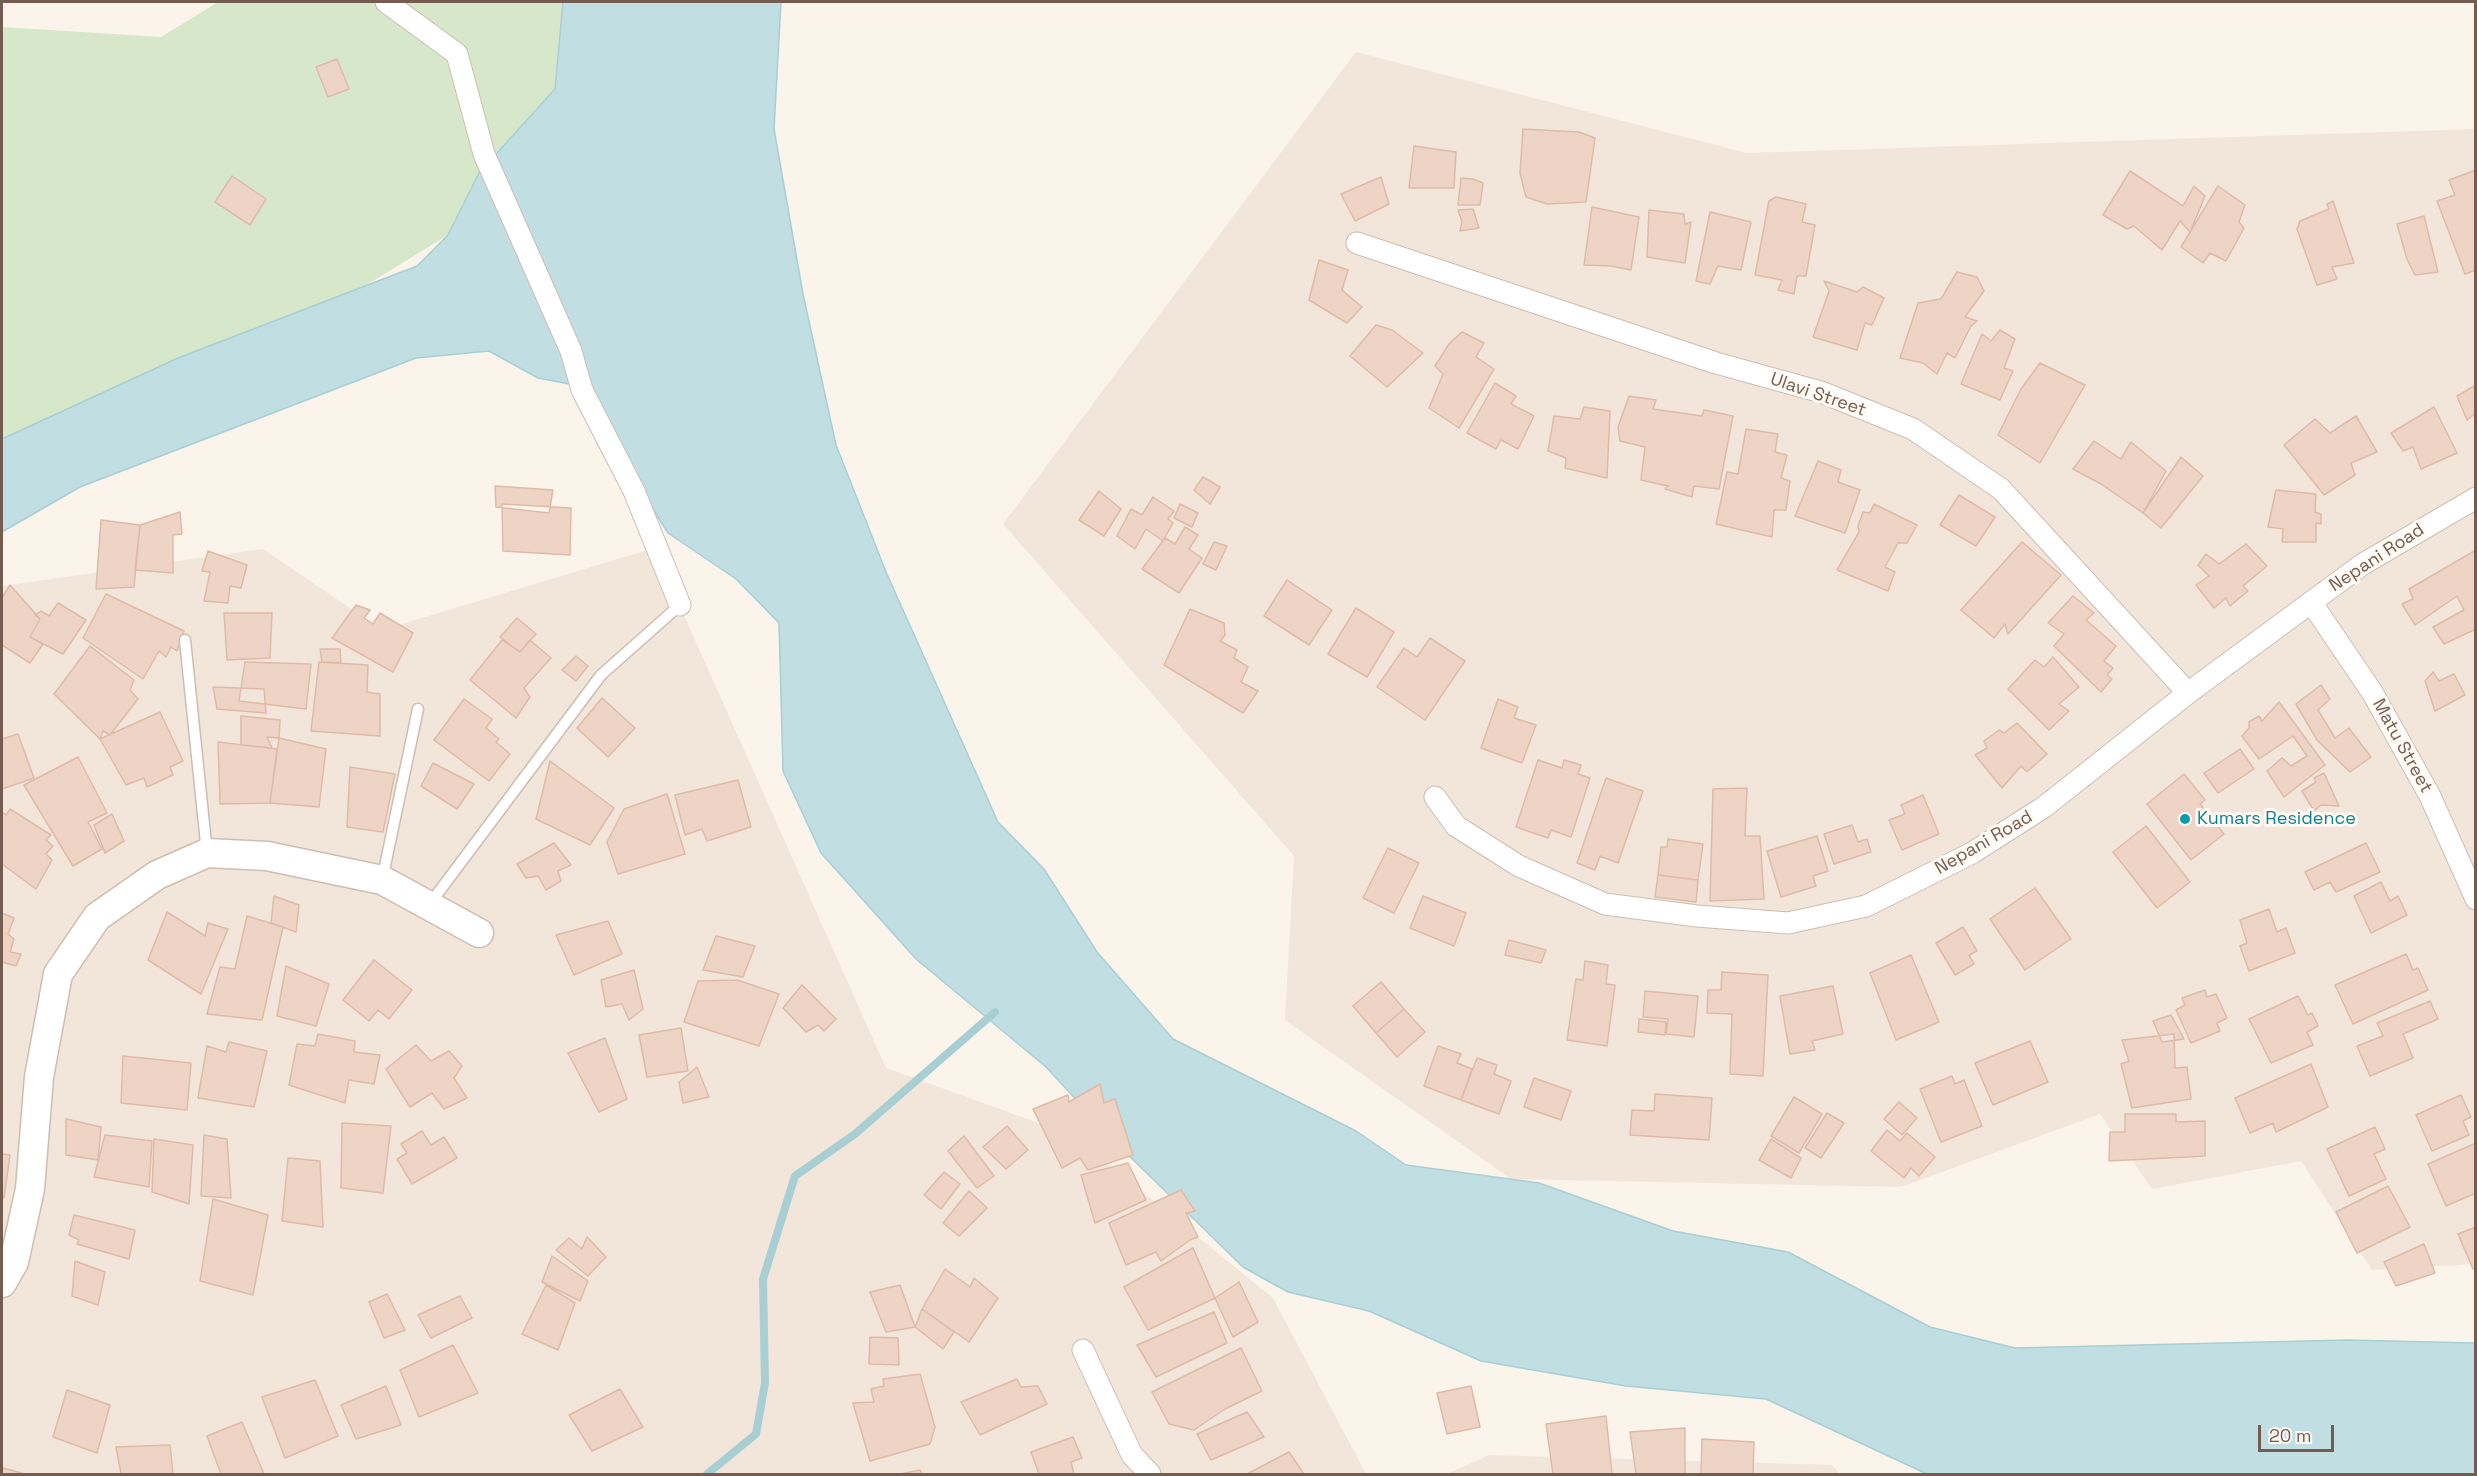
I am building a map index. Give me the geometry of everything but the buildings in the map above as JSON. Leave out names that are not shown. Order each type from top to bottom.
[{"type":"street","points":[[386,2],[457,54],[484,153],[571,351],[582,390],[634,491],[680,605]]},
{"type":"street","name":"Ulavi Street","points":[[1357,243],[1716,363],[1821,392],[1913,429],[2001,489],[2188,693]]},
{"type":"street","name":"Nepani Road","points":[[1435,797],[1455,826],[1519,866],[1605,904],[1697,916],[1788,923],[1866,906],[1972,853],[2044,807],[2188,693],[2363,564],[2475,498]]},
{"type":"street","name":"Matu Street","points":[[2311,602],[2372,692],[2430,796],[2475,898]]},
{"type":"street","points":[[2,1283],[14,1262],[30,1189],[39,1077],[58,974],[97,917],[157,875],[207,853],[267,856],[382,880],[479,933]]},
{"type":"street","points":[[1083,1350],[1132,1455],[1150,1474]]},
{"type":"lane","points":[[428,905],[601,675],[680,605]]},
{"type":"lane","points":[[185,640],[207,853]]},
{"type":"lane","points":[[382,880],[418,709]]},
{"type":"shaded area","points":[[1356,52],[1747,153],[2475,129],[2475,1264],[2372,1270],[2301,1161],[2152,1189],[2100,1114],[1901,1187],[1511,1179],[1285,1020],[1294,856],[1003,524]]},
{"type":"shaded area","points":[[654,548],[886,1068],[1072,1135],[1273,1298],[1366,1474],[2,1474],[2,586],[263,549],[382,630]]},
{"type":"shaded area","points":[[1489,1455],[1832,1465],[1840,1474],[1447,1474]]},
{"type":"green space","points":[[218,2],[563,2],[555,89],[479,173],[448,235],[360,289],[178,358],[2,439],[2,27],[161,37]]},
{"type":"water","points":[[563,2],[781,2],[774,129],[803,294],[836,445],[886,572],[998,822],[1044,869],[1097,952],[1173,1039],[1356,1131],[1406,1165],[1539,1183],[1673,1231],[1788,1252],[1930,1327],[2015,1348],[2347,1340],[2475,1343],[2475,1474],[1927,1474],[1766,1399],[1626,1386],[1481,1361],[1369,1311],[1288,1292],[1243,1267],[1121,1148],[1046,1067],[916,959],[821,853],[783,771],[779,623],[736,579],[668,533],[580,386],[538,378],[489,351],[416,358],[80,487],[2,532],[2,439],[178,358],[417,266],[448,235],[479,173],[555,89]]},
{"type":"waterway","points":[[707,1474],[756,1434],[765,1383],[763,1279],[795,1176],[855,1134],[995,1012]]},
{"type":"place","name":"Kumars Residence","points":[[2185,819]]}]
